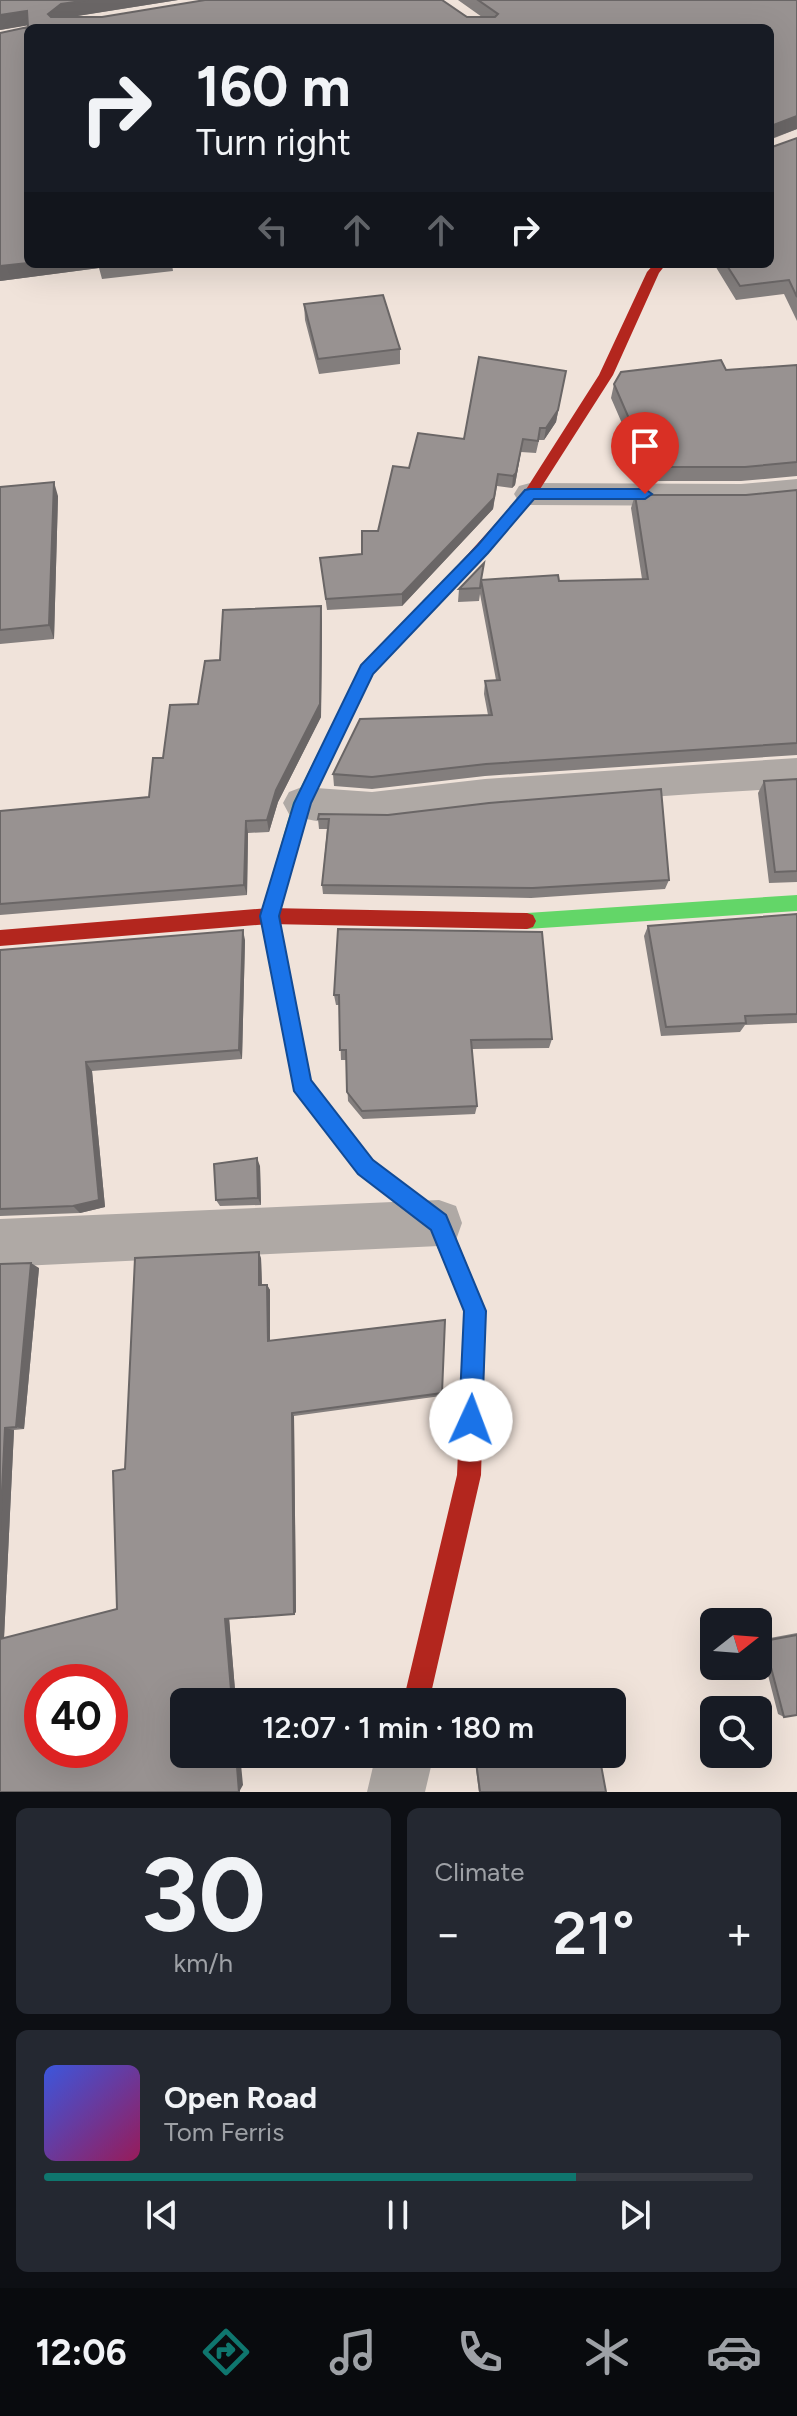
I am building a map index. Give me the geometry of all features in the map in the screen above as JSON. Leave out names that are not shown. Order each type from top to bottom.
[{"type":"street","points":[[419,1688],[469,1475],[475,1311],[439,1223],[365,1167],[301,1084],[269,916],[302,803],[367,670],[483,549],[530,494],[606,375],[656,268]]},
{"type":"street","points":[[530,494],[741,495],[797,490]]},
{"type":"street","points":[[302,803],[338,810],[370,811],[483,795],[797,773]]},
{"type":"street","points":[[0,938],[269,916],[531,921],[797,903]]},
{"type":"street","points":[[0,1243],[439,1223]]},
{"type":"street","points":[[396,1792],[402,1768]]},
{"type":"building","points":[[0,0],[88,0],[61,4],[48,14],[51,17],[102,17],[205,0],[442,0],[467,17],[495,17],[498,14],[478,0],[797,0],[797,116],[774,125],[774,24],[28,24],[27,11],[0,15]]},
{"type":"building","points":[[24,28],[24,263],[0,266],[0,33]]},
{"type":"building","points":[[797,138],[797,297],[789,280],[740,286],[729,268],[774,268],[774,146]]},
{"type":"building","points":[[383,295],[400,349],[318,359],[304,304]]},
{"type":"building","points":[[479,357],[566,371],[558,410],[546,428],[540,428],[538,441],[523,439],[516,473],[513,476],[498,474],[494,498],[402,594],[326,599],[320,558],[362,554],[362,531],[378,531],[393,466],[409,468],[418,433],[464,439]]},
{"type":"building","points":[[721,360],[726,370],[797,365],[797,462],[745,467],[650,467],[614,384],[621,372]]},
{"type":"building","points":[[54,482],[49,625],[0,630],[0,487]]},
{"type":"building","points":[[797,490],[797,743],[486,764],[372,777],[333,774],[360,719],[492,715],[485,681],[500,680],[481,580],[558,575],[559,581],[648,579],[635,495],[746,495]]},
{"type":"building","points":[[484,563],[480,588],[459,589]]},
{"type":"building","points":[[321,606],[320,704],[276,790],[267,820],[246,821],[244,885],[0,904],[0,811],[149,797],[153,758],[163,758],[170,705],[198,704],[205,661],[220,660],[223,610]]},
{"type":"building","points":[[797,779],[797,871],[775,872],[764,781]]},
{"type":"building","points":[[661,789],[669,880],[533,888],[322,885],[329,819],[318,819],[319,814],[388,815]]},
{"type":"building","points":[[797,914],[797,1014],[745,1016],[746,1023],[666,1027],[648,926]]},
{"type":"building","points":[[338,929],[542,932],[552,1039],[471,1040],[477,1106],[362,1111],[347,1092],[346,1050],[340,1050],[339,995],[334,995]]},
{"type":"building","points":[[243,930],[239,1050],[86,1062],[99,1200],[73,1206],[0,1209],[0,950]]},
{"type":"building","points":[[257,1158],[258,1198],[216,1200],[214,1164]]},
{"type":"building","points":[[259,1252],[259,1285],[267,1285],[268,1341],[445,1320],[442,1393],[292,1413],[294,1614],[225,1619],[231,1688],[170,1688],[170,1768],[237,1768],[239,1792],[0,1792],[0,1639],[117,1609],[113,1471],[125,1469],[135,1258]]},
{"type":"building","points":[[31,1263],[16,1427],[5,1428],[0,1532],[0,1264]]},
{"type":"building","points":[[797,1635],[797,1715],[784,1717],[772,1671],[772,1640]]},
{"type":"building","points":[[477,1768],[602,1768],[606,1792],[480,1792]]},
{"type":"traffic: fast","points":[[445,589],[367,670],[302,803],[269,916],[301,1084],[365,1167],[439,1223],[446,1241]]},
{"type":"traffic: fast","points":[[527,921],[797,903]]},
{"type":"traffic: jam","points":[[445,589],[530,494],[606,375],[656,268]]},
{"type":"traffic: jam","points":[[0,938],[269,916],[527,921]]},
{"type":"traffic: jam","points":[[419,1688],[469,1475],[475,1311],[446,1241]]},
{"type":"route","points":[[471,1420],[475,1311],[439,1223],[365,1167],[301,1084],[269,916],[302,803],[367,670],[483,549],[530,494],[645,494]]}]
